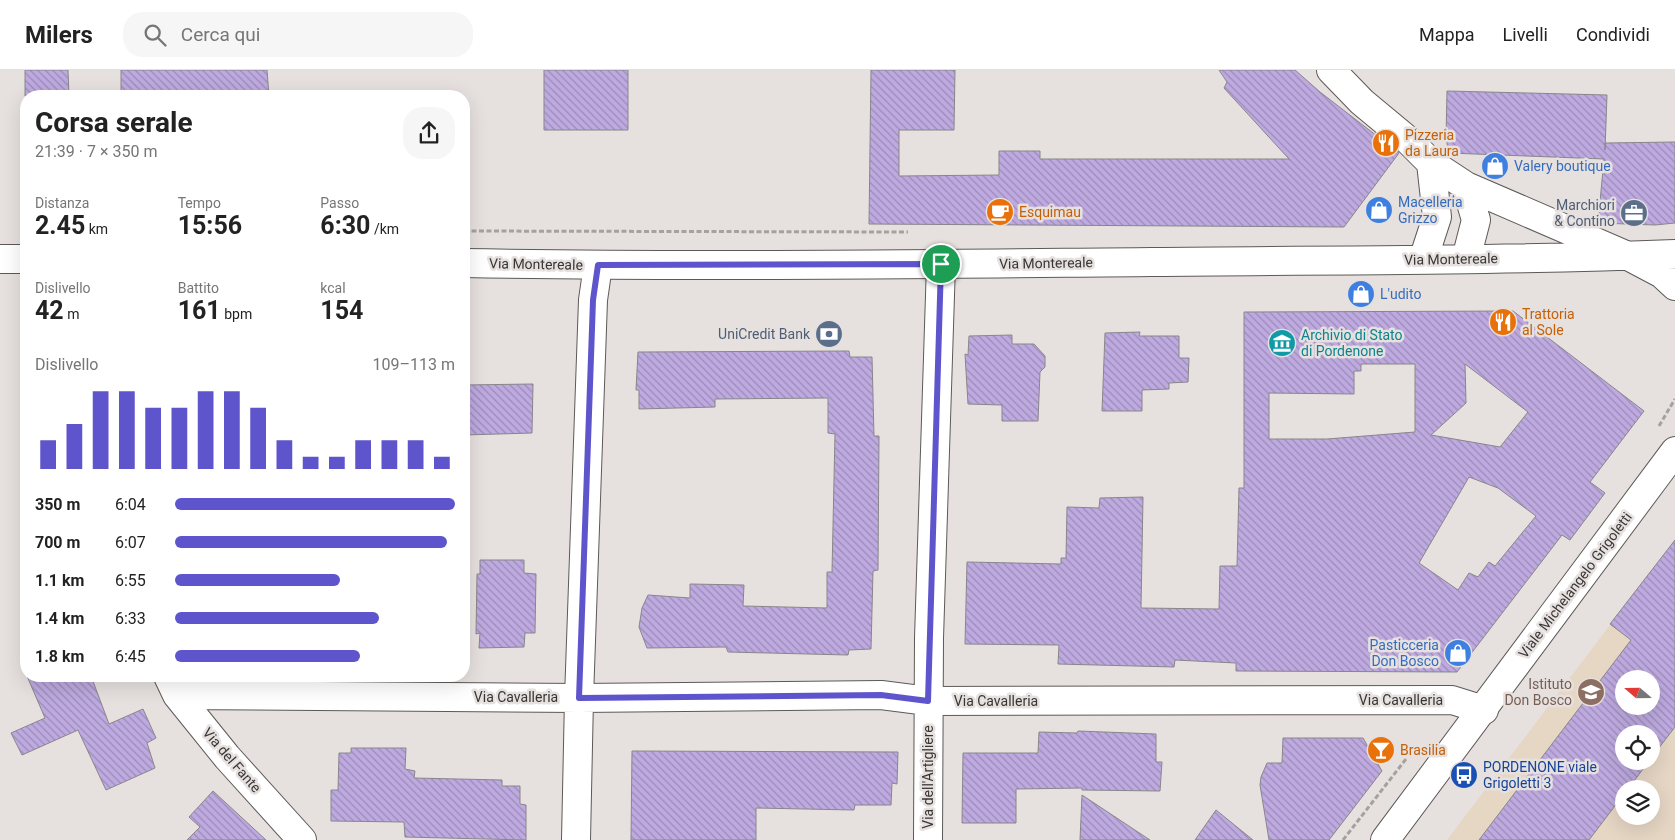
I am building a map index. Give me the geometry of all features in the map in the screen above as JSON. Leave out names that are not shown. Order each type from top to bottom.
[{"type":"street","points":[[1331,70],[1362,102],[1431,163],[1466,186],[1628,256],[1662,274],[1675,286]]},
{"type":"street","points":[[1423,260],[1437,217],[1431,163]]},
{"type":"street","points":[[1466,186],[1476,220],[1466,258]]},
{"type":"street","name":"Via Montereale","points":[[470,263],[598,265],[941,264],[1423,260],[1675,254]]},
{"type":"street","points":[[0,259],[20,259]]},
{"type":"street","name":"Via dell'Artigliere","points":[[928,840],[928,701],[941,264]]},
{"type":"street","points":[[576,840],[593,300],[598,265]]},
{"type":"street","name":"Viale Michelangelo Grigoletti","points":[[1385,840],[1484,710],[1675,451]]},
{"type":"street","name":"Via Cavalleria","points":[[172,686],[579,698],[881,695],[928,701],[1452,700],[1484,710]]},
{"type":"street","name":"Via del Fante","points":[[172,686],[227,757],[302,840]]},
{"type":"path","points":[[470,231],[910,232]]},
{"type":"shaded area","name":"Istituto Don Bosco","points":[[1663,555],[1675,565],[1675,840],[1447,840]]},
{"type":"building","points":[[25,70],[68,70],[69,90],[25,90]]},
{"type":"building","points":[[121,70],[267,70],[269,90],[121,90]]},
{"type":"building","points":[[544,70],[628,70],[628,130],[544,130]]},
{"type":"building","points":[[871,70],[955,70],[954,130],[899,130],[899,176],[999,175],[999,151],[1040,151],[1040,159],[1289,159],[1224,88],[1227,82],[1219,70],[1295,70],[1320,92],[1399,153],[1344,227],[869,224]]},
{"type":"building","points":[[1447,91],[1607,95],[1605,143],[1675,142],[1675,223],[1655,225],[1598,223],[1604,159],[1449,153],[1446,138]]},
{"type":"building","points":[[1513,311],[1644,411],[1590,482],[1605,493],[1570,540],[1562,535],[1457,672],[1236,671],[1236,663],[1175,660],[1174,667],[1058,664],[1059,645],[965,644],[967,562],[1061,564],[1061,558],[1066,558],[1067,507],[1099,508],[1100,498],[1143,497],[1141,608],[1219,609],[1220,566],[1237,566],[1239,488],[1244,488],[1244,312]],"holes":[[[1361,364],[1415,364],[1415,432],[1327,439],[1269,439],[1269,393],[1354,394],[1354,371],[1361,371]],[[1465,364],[1528,412],[1500,447],[1431,435],[1466,403]],[[1469,477],[1498,488],[1536,516],[1495,566],[1489,562],[1478,577],[1469,573],[1458,590],[1419,563]]]},
{"type":"building","points":[[1140,332],[1139,336],[1179,336],[1179,358],[1189,358],[1188,382],[1169,383],[1169,389],[1142,390],[1142,411],[1102,411],[1105,333]]},
{"type":"building","points":[[1012,335],[1012,344],[1034,344],[1045,356],[1045,367],[1040,372],[1038,421],[1002,421],[1002,405],[968,404],[965,354],[968,355],[969,336]]},
{"type":"building","points":[[849,351],[850,357],[872,357],[874,436],[879,436],[878,570],[873,571],[871,649],[849,650],[848,655],[728,652],[726,647],[647,648],[639,627],[642,608],[648,595],[690,598],[690,584],[744,585],[743,606],[827,608],[827,572],[832,572],[835,434],[828,433],[828,398],[715,399],[715,407],[639,409],[639,390],[636,390],[638,352]]},
{"type":"building","points":[[533,384],[532,433],[470,435],[470,385]]},
{"type":"building","points":[[1675,540],[1675,727],[1660,746],[1660,725],[1615,725],[1615,770],[1642,770],[1635,780],[1615,780],[1615,806],[1589,840],[1479,840],[1631,640],[1610,624]]},
{"type":"building","points":[[480,560],[524,560],[524,573],[536,574],[535,633],[525,633],[524,647],[479,648],[480,633],[476,634],[477,574],[480,574]]},
{"type":"building","points":[[30,682],[93,682],[109,724],[143,709],[156,738],[147,743],[155,768],[106,790],[78,730],[22,755],[11,733],[45,718]]},
{"type":"building","points":[[1078,731],[1156,734],[1156,762],[1162,762],[1160,791],[1082,790],[1082,788],[1016,789],[1016,823],[962,823],[963,753],[1038,753],[1039,732],[1077,733]]},
{"type":"building","points":[[1283,738],[1363,738],[1382,771],[1329,840],[1269,840],[1260,785],[1261,777],[1267,763],[1282,763]]},
{"type":"building","points":[[351,748],[406,748],[405,769],[415,771],[414,778],[502,780],[502,786],[520,786],[520,804],[526,805],[526,840],[405,837],[404,822],[331,821],[331,790],[338,790],[339,753],[351,753]]},
{"type":"building","points":[[632,751],[898,752],[897,784],[892,783],[891,805],[855,805],[854,810],[756,808],[756,840],[631,840]]},
{"type":"building","points":[[213,791],[266,840],[187,840],[200,827],[189,817]]},
{"type":"building","points":[[1082,795],[1150,840],[1080,840]]},
{"type":"building","points":[[1216,810],[1253,840],[1195,840]]},
{"type":"place","name":"Pizzeria da Laura","points":[[1386,143]]},
{"type":"place","name":"Valery boutique","points":[[1495,166]]},
{"type":"place","name":"Macelleria Grizzo","points":[[1379,210]]},
{"type":"place","name":"Esquimau","points":[[1000,212]]},
{"type":"place","name":"Marchiori & Contino","points":[[1634,213]]},
{"type":"place","name":"L'udito","points":[[1361,294]]},
{"type":"place","name":"Trattoria al Sole","points":[[1503,322]]},
{"type":"place","name":"UniCredit Bank","points":[[829,334]]},
{"type":"place","name":"Archivio di Stato di Pordenone","points":[[1282,343]]},
{"type":"place","name":"Pasticceria Don Bosco","points":[[1458,653]]},
{"type":"place","name":"Istituto Don Bosco","points":[[1591,692]]},
{"type":"place","name":"Brasilia","points":[[1381,750]]},
{"type":"place","name":"PORDENONE viale Grigoletti 3","points":[[1464,775]]},
{"type":"route","points":[[941,264],[928,701],[881,695],[579,698],[593,300],[598,265],[941,264]]}]
